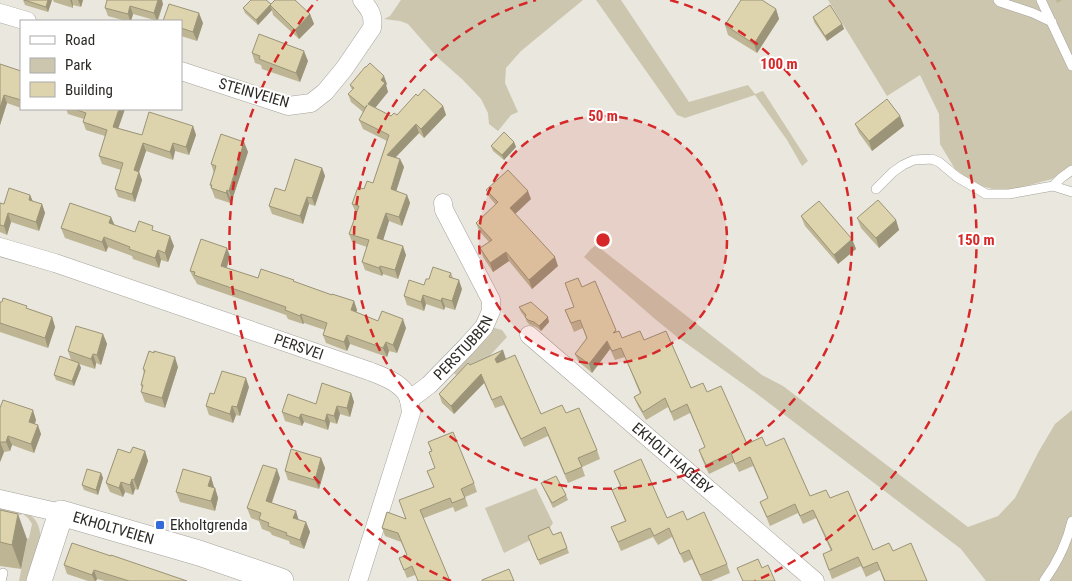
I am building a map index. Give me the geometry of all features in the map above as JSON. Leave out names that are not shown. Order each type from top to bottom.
[{"type":"street","name":"STEINVEIEN","points":[[182,71],[288,106],[311,103],[325,92],[344,69],[372,28],[373,20],[371,13],[362,0]]},
{"type":"street","points":[[0,13],[23,20]]},
{"type":"street","name":"PERSTUBBEN","points":[[409,400],[429,385],[466,347],[484,327],[492,311],[491,300],[444,210],[443,203]]},
{"type":"street","name":"PERSVEI","points":[[0,247],[64,266],[369,370],[392,380],[406,393],[409,400]]},
{"type":"street","name":"EKHOLT HAGEBY","points":[[529,335],[815,581]]},
{"type":"street","points":[[358,581],[411,413],[409,400]]},
{"type":"street","name":"EKHOLTVEIEN","points":[[0,499],[61,513],[199,553],[281,581]]},
{"type":"street","name":"EKHOLTVEIEN","points":[[39,581],[61,513]]},
{"type":"lane","points":[[998,0],[1052,22]]},
{"type":"lane","points":[[1041,0],[1072,66]]},
{"type":"lane","points":[[876,189],[903,165],[914,160],[932,159],[939,162],[957,177],[986,194],[1009,194],[1053,186],[1072,192]]},
{"type":"lane","points":[[1053,186],[1060,178],[1072,170]]},
{"type":"lane","points":[[1044,581],[1062,551],[1072,521]]},
{"type":"green space","points":[[401,0],[583,0],[521,51],[506,68],[505,83],[518,112],[511,115],[498,131],[489,124],[488,113],[481,99],[437,57],[408,24],[384,19],[390,16]]},
{"type":"green space","points":[[596,0],[621,0],[689,102],[748,85],[755,94],[763,91],[808,161],[802,166],[787,140],[755,95],[685,118],[677,115]]},
{"type":"green space","points":[[828,0],[1072,0],[1072,165],[1052,179],[1004,192],[977,185],[955,169],[940,144],[939,114],[920,75],[887,96]]},
{"type":"green space","points":[[596,245],[762,375],[783,386],[968,527],[998,516],[1015,498],[1055,424],[1072,410],[1072,581],[986,581],[961,549],[655,319],[584,257]]},
{"type":"green space","points":[[491,327],[502,330],[507,337],[483,363],[466,368],[456,375],[453,372]]},
{"type":"green space","points":[[536,488],[553,523],[547,532],[504,553],[485,508]]},
{"type":"green space","points":[[0,505],[23,511],[38,524],[40,542],[30,581],[19,581],[27,539],[29,538],[32,524],[22,513],[21,515],[0,510]]},
{"type":"building","points":[[24,0],[48,0],[46,7]]},
{"type":"building","points":[[107,0],[158,0],[154,13],[130,6],[128,14],[105,8]]},
{"type":"building","points":[[251,0],[266,0],[271,4],[256,20],[243,8]]},
{"type":"building","points":[[275,0],[295,0],[310,14],[295,30],[270,5]]},
{"type":"building","points":[[741,0],[762,0],[776,9],[754,44],[725,25]]},
{"type":"building","points":[[169,4],[199,13],[193,32],[182,28],[182,20],[163,20]]},
{"type":"building","points":[[830,5],[842,24],[825,36],[813,17]]},
{"type":"building","points":[[259,34],[304,51],[296,73],[259,59],[260,56],[252,53]]},
{"type":"building","points":[[370,63],[384,76],[381,80],[385,83],[368,104],[391,116],[394,113],[397,115],[416,94],[418,96],[424,89],[443,106],[421,129],[416,124],[387,155],[400,159],[391,189],[407,195],[399,217],[386,213],[377,238],[403,246],[395,270],[380,266],[379,268],[362,262],[369,240],[349,234],[359,206],[352,204],[358,187],[364,189],[367,181],[373,183],[389,135],[359,120],[367,105],[365,108],[348,94],[354,88],[350,85]]},
{"type":"building","points":[[0,64],[20,71],[20,100],[4,95],[0,108]]},
{"type":"building","points":[[887,99],[900,116],[869,141],[855,124]]},
{"type":"building","points":[[77,110],[119,110],[113,127],[142,135],[149,112],[193,126],[186,147],[173,143],[170,152],[143,143],[134,170],[139,172],[132,194],[115,189],[123,163],[99,156],[107,130],[83,122],[86,113]]},
{"type":"building","points":[[504,132],[514,142],[502,155],[491,146]]},
{"type":"building","points":[[221,134],[244,142],[229,191],[227,190],[226,193],[211,188],[212,185],[210,185],[216,166],[211,164]]},
{"type":"building","points":[[295,159],[322,168],[312,198],[307,197],[300,216],[269,206],[275,188],[285,191]]},
{"type":"building","points":[[508,170],[528,191],[510,208],[555,257],[529,280],[506,252],[490,263],[480,248],[492,240],[476,223],[498,202],[486,190]]},
{"type":"building","points":[[9,188],[30,195],[29,200],[42,204],[36,222],[8,213],[4,226],[0,225],[0,203],[4,204]]},
{"type":"building","points":[[878,200],[896,220],[876,238],[857,218]]},
{"type":"building","points":[[819,201],[852,239],[834,255],[801,216]]},
{"type":"building","points":[[70,203],[111,217],[109,223],[135,232],[139,221],[153,226],[152,230],[170,236],[165,253],[158,250],[155,258],[129,249],[130,247],[104,237],[102,242],[61,228]]},
{"type":"building","points":[[201,239],[227,248],[221,266],[258,278],[261,269],[354,301],[351,310],[378,321],[382,311],[403,319],[393,345],[386,342],[383,348],[347,335],[344,342],[323,335],[327,323],[301,314],[300,316],[285,310],[286,307],[194,275],[195,272],[190,271]]},
{"type":"building","points":[[433,267],[451,273],[449,277],[459,280],[452,301],[442,298],[441,301],[423,295],[421,302],[404,296],[409,280],[424,285],[426,279],[429,279]]},
{"type":"building","points":[[578,278],[582,287],[595,281],[616,330],[613,333],[619,331],[622,338],[640,331],[644,340],[666,331],[691,388],[703,383],[707,392],[721,386],[747,444],[762,437],[766,446],[784,438],[810,496],[826,490],[830,498],[848,491],[873,550],[889,543],[893,551],[911,543],[927,581],[885,581],[877,562],[863,568],[858,557],[829,570],[823,554],[832,550],[813,510],[800,516],[795,504],[767,517],[760,502],[768,498],[750,457],[735,464],[731,453],[706,465],[699,450],[705,447],[687,404],[671,412],[665,398],[643,412],[634,397],[641,393],[621,348],[612,351],[607,341],[589,364],[575,354],[587,338],[580,320],[571,323],[565,310],[574,307],[565,283]]},
{"type":"building","points":[[3,298],[52,317],[45,338],[0,323],[0,302],[2,302]]},
{"type":"building","points":[[531,302],[548,317],[539,326],[528,320],[519,307]]},
{"type":"building","points":[[76,326],[103,334],[97,355],[93,354],[91,359],[68,351]]},
{"type":"building","points":[[503,350],[495,359],[497,363],[515,355],[541,414],[562,405],[566,413],[579,408],[597,450],[578,458],[582,467],[565,474],[545,427],[521,439],[501,396],[492,400],[481,374],[451,406],[439,394],[468,363],[470,365]]},
{"type":"building","points":[[149,351],[175,357],[162,398],[141,392],[145,370],[143,369]]},
{"type":"building","points":[[60,356],[79,363],[72,381],[54,375]]},
{"type":"building","points":[[222,371],[246,378],[237,407],[232,406],[230,414],[206,406],[210,393],[214,394]]},
{"type":"building","points":[[322,383],[351,393],[347,408],[337,406],[334,416],[327,414],[325,421],[301,414],[299,418],[282,412],[288,394],[316,404]]},
{"type":"building","points":[[3,400],[33,410],[29,422],[38,425],[31,444],[8,436],[6,442],[0,442],[0,408]]},
{"type":"building","points":[[453,432],[474,483],[461,489],[465,498],[452,503],[450,498],[420,510],[450,581],[418,581],[412,566],[404,570],[399,558],[407,555],[398,533],[382,528],[387,512],[406,519],[399,500],[434,487],[427,471],[435,468],[429,452],[432,451],[428,442]]},
{"type":"building","points":[[133,447],[145,451],[134,480],[132,479],[130,485],[121,482],[119,488],[106,483],[118,449],[130,453]]},
{"type":"building","points":[[291,449],[321,458],[315,480],[285,471]]},
{"type":"building","points":[[641,459],[667,518],[683,511],[687,520],[704,512],[727,564],[700,575],[689,550],[680,554],[669,528],[654,536],[650,528],[618,542],[611,527],[626,521],[612,490],[621,486],[614,471]]},
{"type":"building","points":[[263,465],[277,469],[266,501],[296,511],[293,518],[306,522],[300,540],[268,526],[269,523],[259,519],[261,513],[247,508]]},
{"type":"building","points":[[87,469],[101,473],[96,490],[82,485]]},
{"type":"building","points":[[183,469],[211,477],[208,486],[215,488],[211,501],[176,492]]},
{"type":"building","points":[[556,476],[566,495],[552,503],[541,483]]},
{"type":"building","points":[[0,510],[18,514],[12,545],[0,542]]},
{"type":"building","points":[[549,527],[553,535],[561,532],[567,548],[538,560],[528,536]]},
{"type":"building","points":[[72,543],[187,581],[129,581],[94,570],[92,575],[64,565]]},
{"type":"building","points":[[758,559],[762,568],[768,565],[775,581],[743,581],[737,568]]},
{"type":"building","points":[[509,569],[514,581],[482,581],[482,580]]},
{"type":"place","name":"Ekholtgrenda","points":[[160,525]]}]
